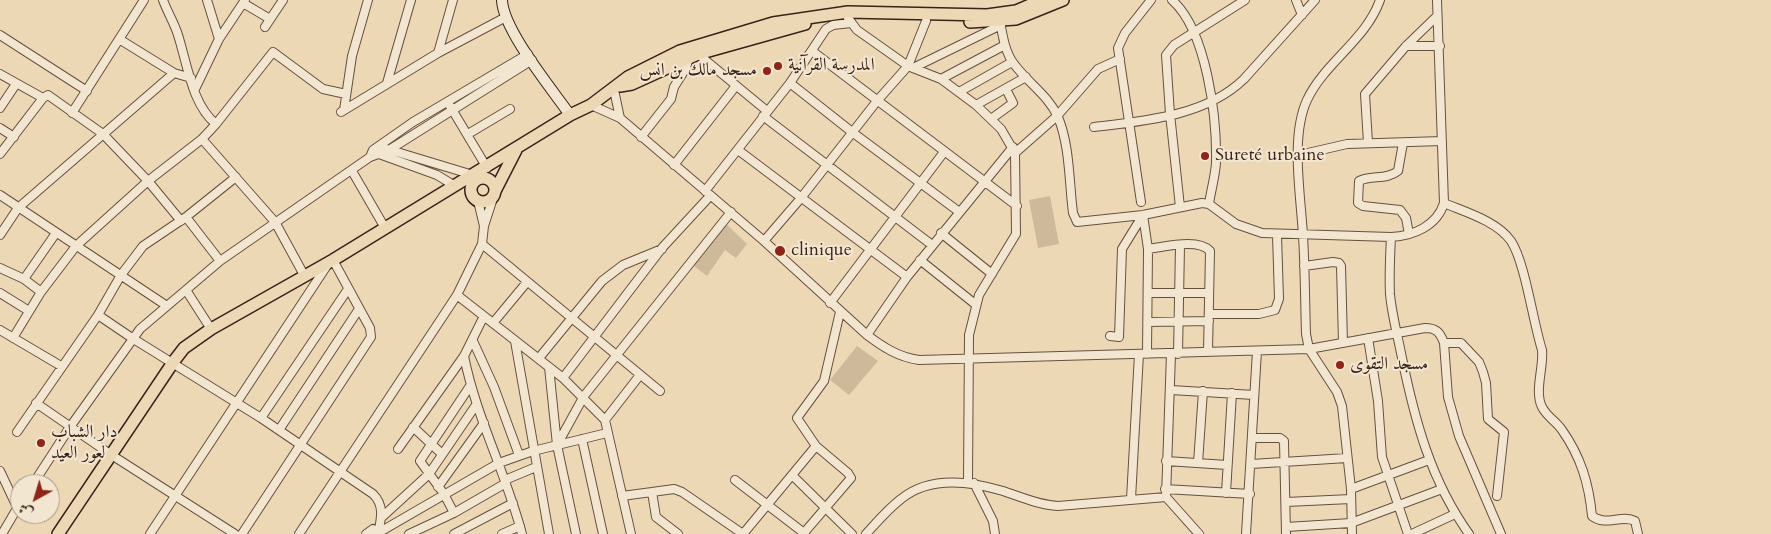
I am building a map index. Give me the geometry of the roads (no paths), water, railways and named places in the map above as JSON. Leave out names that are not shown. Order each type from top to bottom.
[{"type":"main road","points":[[502,0],[506,16],[530,57],[570,115]]},
{"type":"main road","points":[[455,186],[478,184],[516,149],[570,115],[591,105],[617,88],[628,77],[680,51],[754,32],[802,17],[848,12],[1000,20],[1042,0]]},
{"type":"main road","points":[[617,88],[632,84],[693,55],[754,32],[818,22],[1000,20],[1028,16],[1063,0]]},
{"type":"main road","points":[[478,184],[489,201],[495,193],[516,149]]},
{"type":"main road","points":[[58,534],[110,454],[184,348],[211,328],[332,261],[455,186],[478,184],[490,180],[495,193]]},
{"type":"street","points":[[72,113],[144,0]]},
{"type":"street","points":[[163,0],[176,31],[195,89],[210,119],[216,124]]},
{"type":"street","points":[[207,0],[219,39]]},
{"type":"street","points":[[265,27],[283,0]]},
{"type":"street","points":[[368,0],[352,56],[343,111],[438,53],[506,16]]},
{"type":"street","points":[[387,83],[411,0]]},
{"type":"street","points":[[438,53],[453,0]]},
{"type":"street","points":[[1141,202],[1118,48],[1120,40],[1151,0]]},
{"type":"street","points":[[1180,207],[1166,55],[1174,45],[1194,31],[1245,0]]},
{"type":"street","points":[[1296,0],[1302,15]]},
{"type":"street","points":[[1094,127],[1129,123],[1212,103],[1233,90],[1244,79],[1315,0]]},
{"type":"street","points":[[1352,534],[1351,489],[1342,406],[1337,392],[1309,349],[1306,334],[1299,155],[1300,125],[1306,103],[1314,88],[1329,66],[1364,30],[1375,14],[1380,0]]},
{"type":"street","points":[[764,241],[802,198],[877,100],[910,67],[1000,20],[1005,45],[1012,62],[1045,96],[1057,116],[1065,147],[1073,213],[1077,222],[1143,216],[1180,207],[1208,204],[1236,224],[1277,235],[1391,237],[1409,234],[1434,221],[1441,213],[1444,203],[1437,0]]},
{"type":"street","points":[[195,89],[219,39],[244,1],[270,19]]},
{"type":"street","points":[[1175,1],[1194,31],[1212,103],[1216,164],[1208,204]]},
{"type":"street","points":[[1368,143],[1365,94],[1406,46],[1437,16]]},
{"type":"street","points":[[563,378],[662,248],[707,194],[828,27],[850,21],[910,67],[941,79],[976,106],[991,119],[1014,150],[1017,222],[1014,240],[992,274],[976,304],[969,334],[971,483],[992,520],[995,534]]},
{"type":"street","points":[[910,67],[926,21]]},
{"type":"street","points":[[0,35],[87,91]]},
{"type":"street","points":[[120,39],[174,73],[191,78]]},
{"type":"street","points":[[941,79],[1005,45]]},
{"type":"street","points":[[1406,46],[1440,46]]},
{"type":"street","points":[[812,51],[1016,206]]},
{"type":"street","points":[[13,338],[41,292],[76,246],[148,182],[202,140],[273,52],[323,89],[346,94]]},
{"type":"street","points":[[641,137],[671,99],[674,87],[693,55],[735,87],[826,165],[932,245]]},
{"type":"street","points":[[39,474],[132,338],[220,261],[352,171],[380,145],[450,106],[530,57]]},
{"type":"street","points":[[867,335],[907,277],[983,181],[1014,150],[1057,116],[1098,69],[1120,59]]},
{"type":"street","points":[[958,92],[1012,62]]},
{"type":"street","points":[[0,235],[18,208],[174,73]]},
{"type":"street","points":[[0,74],[43,98]]},
{"type":"street","points":[[976,106],[1026,76]]},
{"type":"street","points":[[790,82],[852,132],[958,211]]},
{"type":"street","points":[[0,108],[16,84]]},
{"type":"street","points":[[674,165],[735,87]]},
{"type":"street","points":[[617,88],[620,118]]},
{"type":"street","points":[[991,119],[1013,103],[1006,89]]},
{"type":"street","points":[[0,154],[43,98],[48,95],[103,134],[220,261]]},
{"type":"street","points":[[591,105],[620,118],[764,241],[830,304],[882,346],[904,358],[919,360],[1309,349],[1431,328],[1441,334],[1444,343],[1448,397],[1459,436],[1501,534]]},
{"type":"street","points":[[450,106],[468,134],[484,226]]},
{"type":"street","points":[[380,155],[450,106]]},
{"type":"street","points":[[468,134],[510,108]]},
{"type":"street","points":[[0,128],[14,137]]},
{"type":"street","points":[[202,140],[275,222],[304,275]]},
{"type":"street","points":[[1299,155],[1335,146],[1368,143],[1442,142]]},
{"type":"street","points":[[1403,143],[1398,171],[1392,176],[1359,181],[1357,198],[1358,203],[1363,206],[1400,210],[1406,218],[1409,234]]},
{"type":"street","points":[[380,145],[389,150],[445,166],[478,184]]},
{"type":"street","points":[[738,150],[907,277]]},
{"type":"street","points":[[830,304],[944,152]]},
{"type":"street","points":[[371,154],[380,155],[437,175],[455,186]]},
{"type":"street","points":[[437,175],[445,166]]},
{"type":"street","points":[[352,171],[385,228]]},
{"type":"street","points":[[17,432],[98,315],[121,275],[143,246],[183,219],[236,176]]},
{"type":"street","points":[[299,534],[457,295],[482,244],[484,226],[495,193]]},
{"type":"street","points":[[0,195],[167,306]]},
{"type":"street","points":[[1444,203],[1486,222],[1510,241],[1520,266],[1542,350],[1543,363],[1539,395],[1541,406],[1560,427],[1574,450],[1591,494],[1592,516],[1606,522],[1630,518],[1636,521],[1638,534]]},
{"type":"street","points":[[557,445],[584,396],[731,212]]},
{"type":"street","points":[[1131,499],[1143,354],[1148,322],[1148,249],[1143,216]]},
{"type":"street","points":[[1110,336],[1120,337],[1122,249],[1143,216]]},
{"type":"street","points":[[24,279],[56,233]]},
{"type":"street","points":[[942,233],[992,274]]},
{"type":"street","points":[[1148,322],[1178,322],[1209,317],[1259,314],[1275,310],[1279,299],[1277,235]]},
{"type":"street","points":[[1391,237],[1390,294],[1412,405],[1429,460],[1455,514],[1469,534]]},
{"type":"street","points":[[482,244],[660,391]]},
{"type":"street","points":[[1180,246],[1178,322],[1171,390],[1165,493],[1198,534]]},
{"type":"street","points":[[1148,249],[1203,246],[1210,251],[1208,352]]},
{"type":"street","points":[[539,358],[595,288],[608,276],[623,265],[662,248]]},
{"type":"street","points":[[920,260],[976,304]]},
{"type":"street","points":[[150,534],[332,261],[370,328],[371,337],[242,534]]},
{"type":"street","points":[[1304,266],[1333,262],[1341,266],[1343,343]]},
{"type":"street","points":[[0,268],[24,279],[41,292]]},
{"type":"street","points":[[492,323],[527,282]]},
{"type":"street","points":[[261,418],[348,289]]},
{"type":"street","points":[[186,290],[211,328]]},
{"type":"street","points":[[0,293],[29,311]]},
{"type":"street","points":[[1149,293],[1208,293]]},
{"type":"street","points":[[457,295],[563,378],[584,396],[605,420],[631,534]]},
{"type":"street","points":[[280,430],[359,309]]},
{"type":"street","points":[[735,480],[804,534],[851,478],[848,473],[816,446],[797,418],[824,381],[840,312]]},
{"type":"street","points":[[98,315],[280,430],[340,470],[378,499],[382,517],[378,533]]},
{"type":"street","points":[[398,449],[464,356],[484,316]]},
{"type":"street","points":[[0,330],[61,366]]},
{"type":"street","points":[[1368,338],[1378,401],[1382,457],[1387,476],[1410,534],[1421,532],[1455,514]]},
{"type":"street","points":[[473,341],[494,387],[519,455]]},
{"type":"street","points":[[515,341],[549,534]]},
{"type":"street","points":[[1444,343],[1461,344],[1478,362],[1486,383],[1486,413],[1488,419],[1504,432],[1498,496]]},
{"type":"street","points":[[1246,534],[1250,494],[1257,351]]},
{"type":"street","points":[[464,356],[476,405],[506,482],[522,534]]},
{"type":"street","points":[[549,367],[557,445],[576,534]]},
{"type":"street","points":[[605,420],[640,375]]},
{"type":"street","points":[[454,513],[444,494],[420,461],[470,386]]},
{"type":"street","points":[[1171,390],[1254,395]]},
{"type":"street","points":[[1198,463],[1203,392]]},
{"type":"street","points":[[1226,493],[1226,465],[1232,393]]},
{"type":"street","points":[[36,403],[110,454],[235,534]]},
{"type":"street","points":[[382,517],[429,474],[476,405]]},
{"type":"street","points":[[438,487],[484,423]]},
{"type":"street","points":[[413,427],[442,454]]},
{"type":"street","points":[[378,533],[499,463],[533,451],[607,433]]},
{"type":"street","points":[[1253,438],[1282,438],[1284,442],[1286,531],[1351,523],[1400,507],[1442,489]]},
{"type":"street","points":[[582,439],[603,534]]},
{"type":"street","points":[[622,496],[674,489],[682,492],[743,534],[769,506],[816,446]]},
{"type":"street","points":[[1251,464],[1347,458]]},
{"type":"street","points":[[1351,489],[1429,460]]},
{"type":"street","points":[[1166,461],[1226,465]]},
{"type":"street","points":[[409,534],[454,513],[506,482],[536,467]]},
{"type":"street","points":[[0,471],[10,489]]},
{"type":"street","points":[[793,476],[852,534]]},
{"type":"street","points":[[866,534],[909,492],[933,485],[971,483],[1052,506],[1131,499],[1165,493],[1250,494]]},
{"type":"street","points":[[652,492],[656,517],[678,534]]},
{"type":"street","points":[[1286,502],[1351,499]]},
{"type":"street","points":[[454,534],[465,532],[513,502]]},
{"type":"street","points":[[2,534],[10,520]]},
{"type":"street","points":[[502,534],[520,526]]},
{"type":"street","points":[[366,534],[373,529],[378,533]]},
{"type":"place","name":"المدرسة القرآنية","points":[[778,66]]},
{"type":"place","name":"مسجد مالك بن انس","points":[[767,71]]},
{"type":"place","name":"Sureté urbaine","points":[[1205,156]]},
{"type":"place","name":"clinique","points":[[780,251]]},
{"type":"place","name":"مسجد التقوى","points":[[1340,365]]},
{"type":"place","name":"دار الشباب لعور العيد","points":[[41,443]]}]
